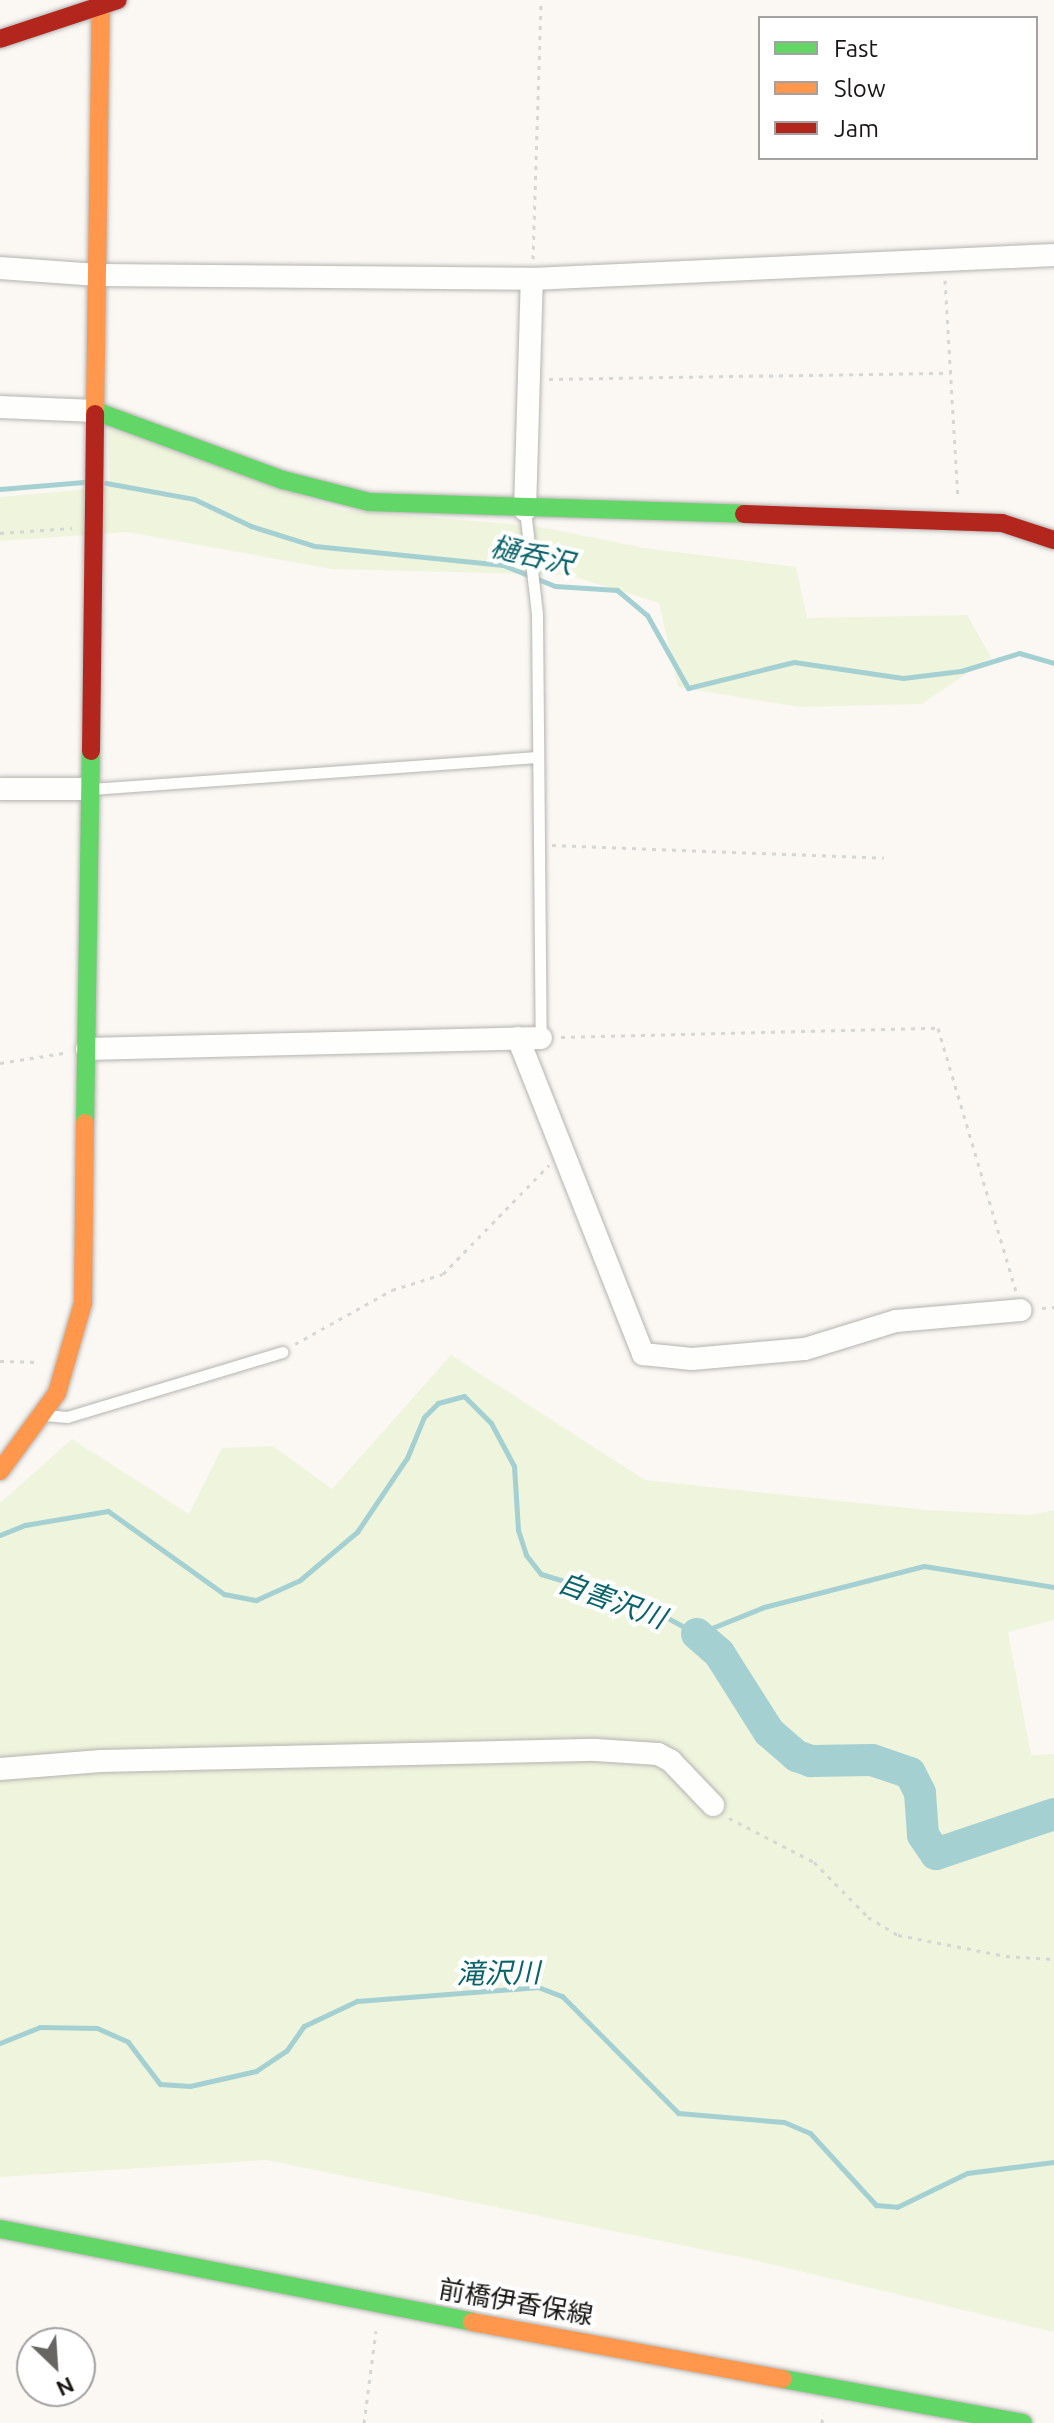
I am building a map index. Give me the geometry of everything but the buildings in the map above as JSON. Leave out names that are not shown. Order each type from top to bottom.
[{"type":"street","points":[[0,39],[107,2],[95,411],[83,1303],[70,1363],[43,1415],[0,1471]]},
{"type":"street","points":[[0,268],[98,275],[532,279],[1054,255]]},
{"type":"street","points":[[525,510],[532,279]]},
{"type":"street","points":[[0,407],[95,411],[325,493],[408,506],[1002,523],[1054,540]]},
{"type":"street","points":[[0,789],[89,789]]},
{"type":"street","points":[[518,1038],[643,1354],[692,1359],[805,1349],[896,1321],[1021,1310]]},
{"type":"street","points":[[87,1049],[541,1038]]},
{"type":"street","points":[[0,1769],[101,1761],[596,1750],[658,1754],[713,1805]]},
{"type":"street","name":"前橋伊香保線","points":[[0,2229],[1023,2423]]},
{"type":"lane","points":[[525,510],[537,614],[541,1038]]},
{"type":"lane","points":[[89,789],[537,757]]},
{"type":"lane","points":[[43,1415],[67,1417],[282,1352]]},
{"type":"path","points":[[532,279],[541,0]]},
{"type":"path","points":[[944,260],[960,521]]},
{"type":"path","points":[[529,379],[951,373]]},
{"type":"path","points":[[0,533],[93,527]]},
{"type":"path","points":[[538,844],[884,858]]},
{"type":"path","points":[[541,1038],[938,1028],[1021,1310]]},
{"type":"path","points":[[0,1063],[87,1049]]},
{"type":"path","points":[[282,1352],[392,1290],[443,1274],[562,1151]]},
{"type":"path","points":[[0,1361],[70,1363]]},
{"type":"path","points":[[713,1805],[740,1827],[814,1862],[868,1917],[898,1935],[1006,1956],[1054,1959]]},
{"type":"path","points":[[364,2423],[380,2303]]},
{"type":"green space","points":[[108,428],[342,510],[535,526],[645,548],[796,567],[807,618],[967,615],[991,657],[922,704],[799,707],[678,687],[659,603],[568,575],[332,569],[127,532],[0,541],[0,497],[110,487]]},
{"type":"green space","points":[[451,1355],[645,1480],[926,1510],[1030,1515],[1054,1510],[1054,1620],[1008,1632],[1031,1755],[1054,1754],[1054,2332],[754,2260],[266,2160],[0,2177],[0,1503],[72,1439],[189,1514],[222,1448],[273,1446],[332,1489]]},
{"type":"waterway","name":"樋呑沢","points":[[0,489],[84,482]]},
{"type":"waterway","name":"樋呑沢","points":[[106,483],[194,499],[251,526],[315,546],[503,565],[555,586],[617,590],[647,615],[688,688],[794,662],[903,678],[961,671],[1019,653],[1054,663]]},
{"type":"waterway","name":"自害沢川","points":[[0,1535],[25,1525],[108,1511],[224,1594],[256,1600],[300,1580],[357,1532],[407,1458],[424,1417],[438,1403],[464,1396],[491,1423],[514,1466],[518,1530],[526,1555],[541,1574],[646,1606],[697,1634],[764,1607],[924,1566],[1054,1587]]},
{"type":"waterway","name":"自害沢川","points":[[697,1634],[719,1653],[769,1732],[797,1756],[811,1761],[872,1760],[910,1773],[920,1793],[923,1835],[936,1854],[1054,1814]]},
{"type":"waterway","name":"滝沢川","points":[[0,2043],[40,2027],[97,2028],[128,2042],[160,2084],[190,2086],[256,2071],[287,2050],[304,2026],[357,2001],[538,1987],[562,1996],[678,2113],[784,2122],[810,2133],[876,2205],[897,2207],[967,2173],[1054,2162]]},
{"type":"traffic: fast","points":[[95,411],[283,480],[369,502],[744,514]]},
{"type":"traffic: fast","points":[[85,1123],[91,751]]},
{"type":"traffic: fast","points":[[0,2229],[472,2322]]},
{"type":"traffic: fast","points":[[783,2379],[1023,2423]]},
{"type":"traffic: slow","points":[[95,414],[101,0]]},
{"type":"traffic: slow","points":[[0,1471],[57,1393],[83,1303],[85,1123]]},
{"type":"traffic: slow","points":[[472,2322],[783,2379]]},
{"type":"traffic: jam","points":[[0,39],[118,0]]},
{"type":"traffic: jam","points":[[91,751],[95,414]]},
{"type":"traffic: jam","points":[[744,514],[1002,523],[1054,540]]}]
